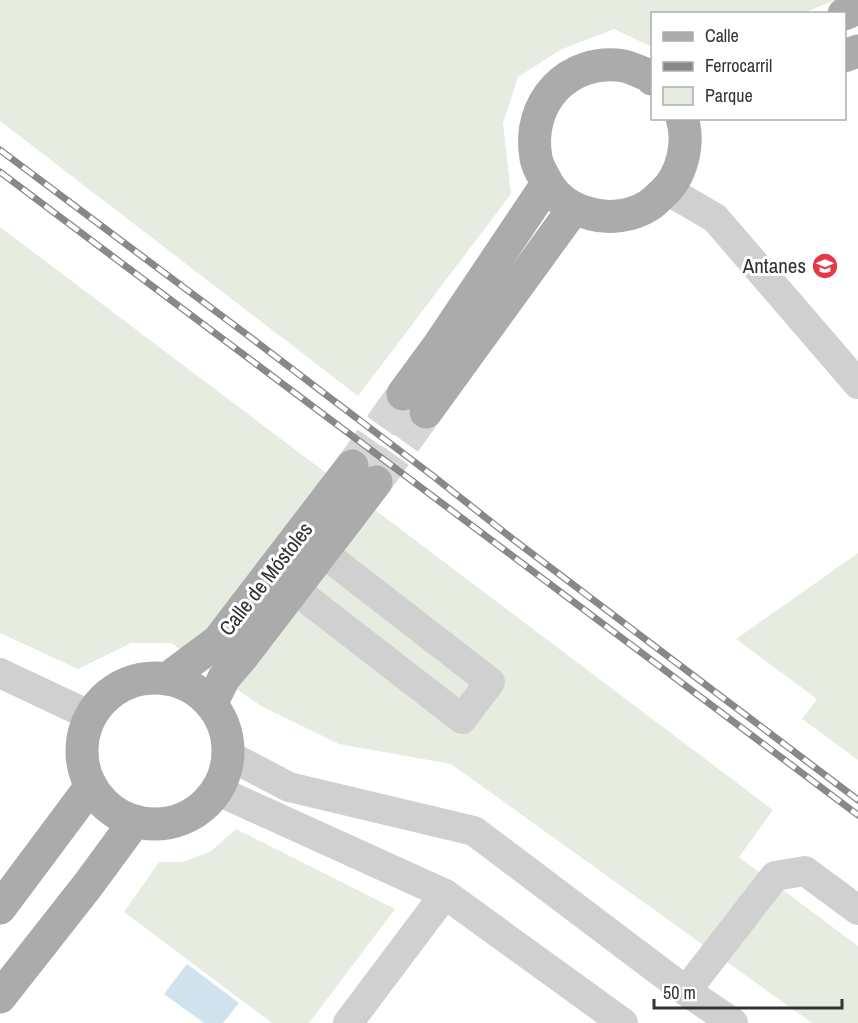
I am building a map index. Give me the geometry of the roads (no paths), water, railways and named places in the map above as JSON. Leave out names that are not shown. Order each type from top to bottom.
[{"type":"main road","points":[[651,77],[626,66],[600,65],[576,73],[555,88],[540,110],[534,135],[536,160],[547,184],[559,198],[574,208],[599,216],[624,216],[648,207],[667,190],[680,170],[686,146],[686,120]]},
{"type":"main road","points":[[547,184],[439,345],[415,403],[574,208]]},
{"type":"main road","name":"Calle de Móstoles","points":[[167,679],[218,641],[364,474],[322,552],[224,678],[211,704]]},
{"type":"main road","points":[[144,678],[167,679],[183,683],[198,692],[211,704],[221,719],[228,755],[224,773],[216,790],[201,808],[181,819],[158,824],[135,821],[117,813],[102,801],[91,786],[83,763],[83,739],[91,716],[104,699],[123,685],[144,678]]},
{"type":"main road","points":[[0,908],[91,786]]},
{"type":"main road","points":[[0,997],[135,821]]},
{"type":"street","points":[[667,190],[715,218],[858,384]]},
{"type":"street","points":[[294,589],[462,719],[490,682],[322,552]]},
{"type":"street","points":[[0,673],[91,716]]},
{"type":"street","points":[[228,755],[289,787],[474,831],[686,991],[733,1023]]},
{"type":"street","points":[[216,790],[445,894],[622,1023]]},
{"type":"street","points":[[686,991],[774,876],[805,871],[858,910]]},
{"type":"street","points":[[348,1023],[445,894]]},
{"type":"water","points":[[187,964],[239,1003],[223,1023],[204,1023],[164,994]]},
{"type":"tunnel","points":[[352,466],[403,394]]},
{"type":"tunnel","points":[[376,482],[426,412]]},
{"type":"railway","points":[[0,150],[242,331],[858,800]]},
{"type":"railway","points":[[0,172],[858,815]]},
{"type":"place","name":"Antanes","points":[[825,266]]}]
